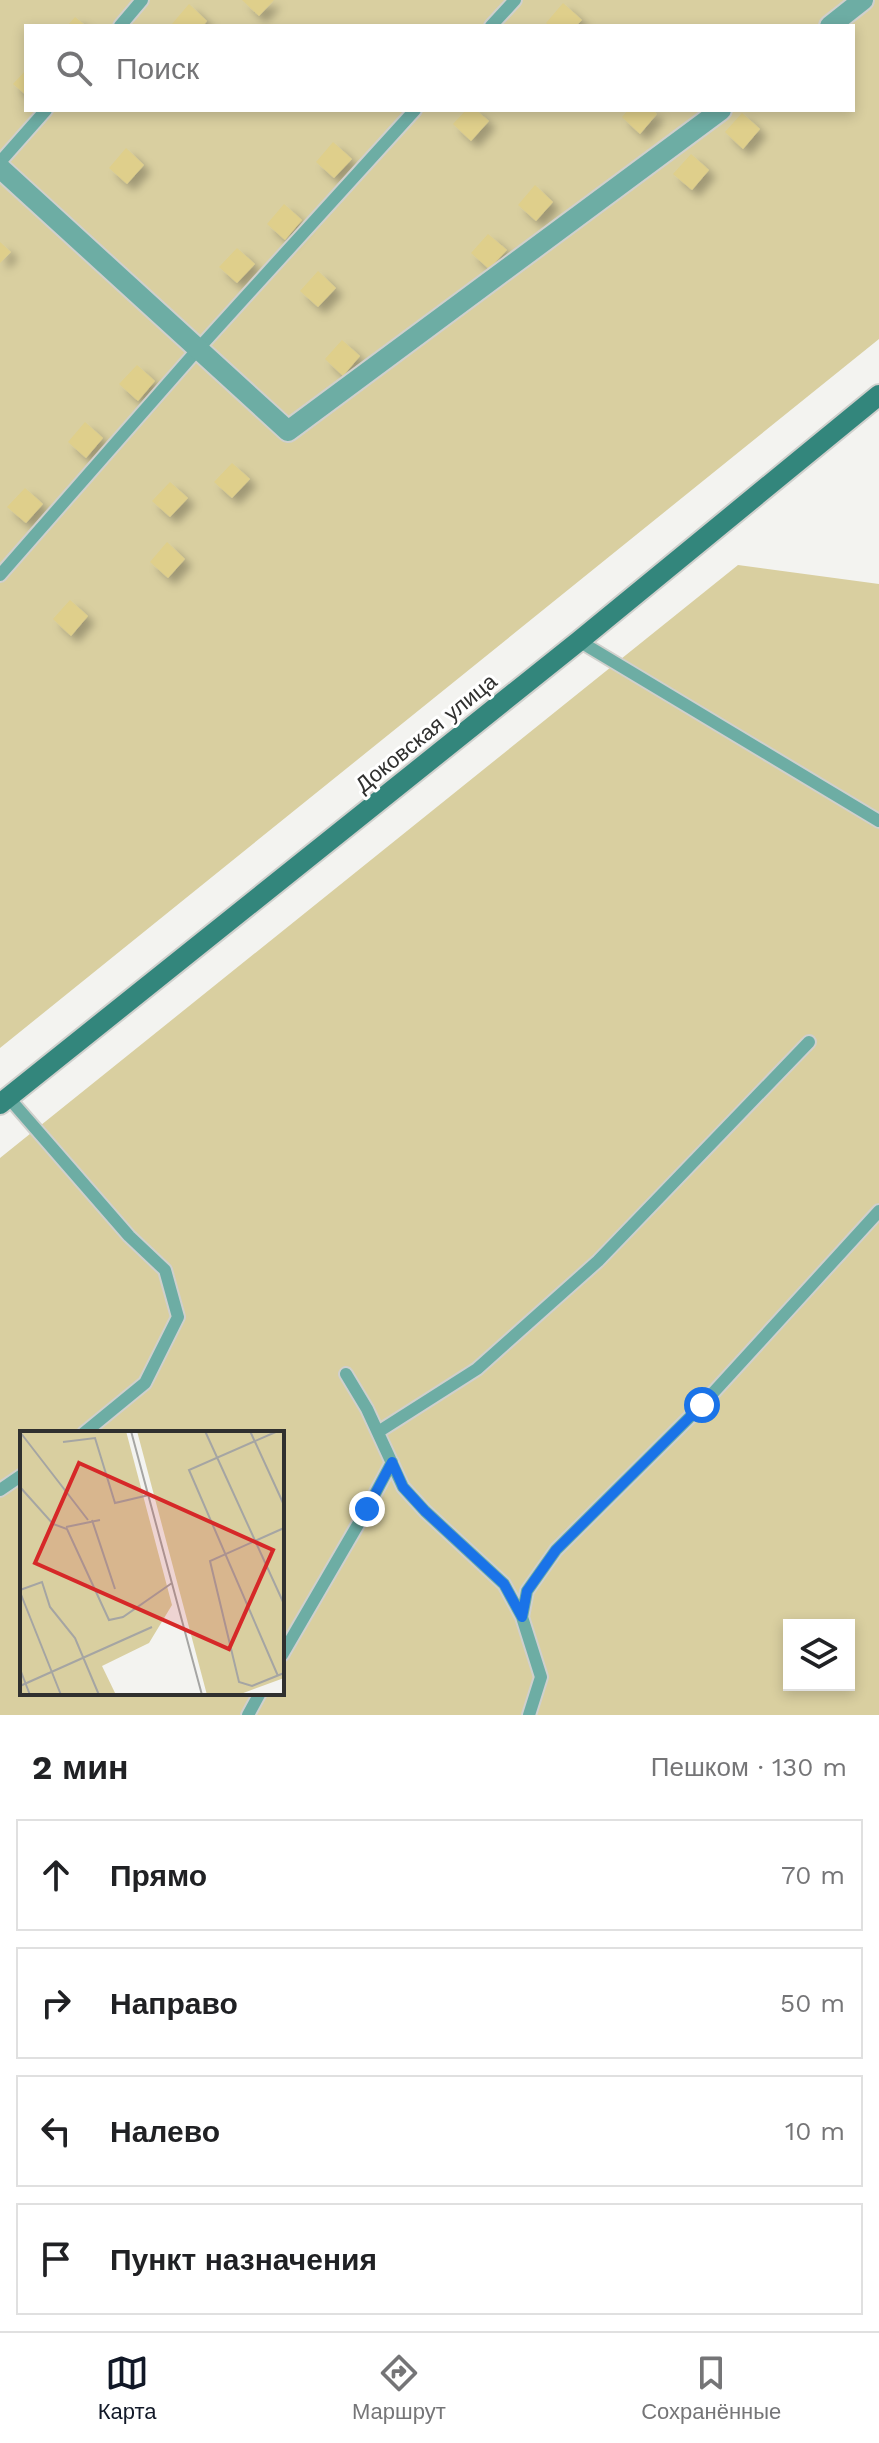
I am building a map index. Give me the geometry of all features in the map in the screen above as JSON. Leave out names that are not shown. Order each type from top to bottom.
[{"type":"street","points":[[833,24],[863,0]]},
{"type":"street","points":[[0,165],[288,431],[718,112]]},
{"type":"street","name":"Доковская улица","points":[[4,1100],[579,641],[879,395]]},
{"type":"lane","points":[[122,24],[142,0]]},
{"type":"lane","points":[[493,24],[515,0]]},
{"type":"lane","points":[[0,165],[44,112]]},
{"type":"lane","points":[[0,575],[199,348],[413,112]]},
{"type":"lane","points":[[579,641],[879,821]]},
{"type":"lane","points":[[378,1432],[477,1369],[598,1261],[809,1042]]},
{"type":"lane","points":[[4,1100],[129,1236],[165,1270],[178,1317],[145,1383],[86,1431]]},
{"type":"lane","points":[[522,1617],[527,1591],[556,1550],[702,1405],[879,1211]]},
{"type":"lane","points":[[346,1374],[378,1432],[403,1487],[504,1584],[522,1617],[541,1677],[529,1715]]},
{"type":"lane","points":[[284,1652],[392,1462]]},
{"type":"lane","points":[[0,1490],[20,1476]]},
{"type":"lane","points":[[248,1715],[259,1695]]},
{"type":"shaded area","points":[[0,0],[879,0],[879,339],[0,1048]]},
{"type":"shaded area","points":[[738,565],[879,584],[879,1715],[0,1715],[0,1158]]},
{"type":"building","points":[[242,0],[274,0],[259,16]]},
{"type":"building","points":[[563,3],[582,20],[578,24],[546,23]]},
{"type":"building","points":[[189,4],[207,21],[205,24],[172,24]]},
{"type":"building","points":[[75,17],[84,24],[69,24]]},
{"type":"building","points":[[24,72],[24,93],[13,84]]},
{"type":"building","points":[[464,112],[478,112],[489,121],[471,141],[453,124]]},
{"type":"building","points":[[626,112],[657,114],[640,134],[622,117]]},
{"type":"building","points":[[742,113],[760,129],[743,149],[725,132]]},
{"type":"building","points":[[333,142],[352,159],[334,178],[316,162]]},
{"type":"building","points":[[126,148],[144,165],[127,184],[109,168]]},
{"type":"building","points":[[691,154],[709,170],[692,190],[673,174]]},
{"type":"building","points":[[535,185],[553,202],[536,221],[518,205]]},
{"type":"building","points":[[284,204],[302,220],[285,240],[267,224]]},
{"type":"building","points":[[488,234],[507,250],[489,269],[471,253]]},
{"type":"building","points":[[0,242],[11,252],[0,263]]},
{"type":"building","points":[[237,248],[255,264],[237,283],[219,267]]},
{"type":"building","points":[[318,271],[336,288],[318,307],[300,291]]},
{"type":"building","points":[[342,340],[360,356],[343,376],[325,359]]},
{"type":"building","points":[[137,365],[155,381],[138,401],[119,384]]},
{"type":"building","points":[[85,422],[103,438],[86,458],[68,442]]},
{"type":"building","points":[[232,463],[250,479],[232,498],[214,482]]},
{"type":"building","points":[[170,482],[188,498],[170,517],[152,501]]},
{"type":"building","points":[[25,488],[43,504],[26,523],[7,507]]},
{"type":"building","points":[[167,542],[185,559],[168,578],[150,562]]},
{"type":"building","points":[[70,600],[88,616],[71,636],[53,619]]},
{"type":"route","points":[[367,1509],[392,1462],[403,1487],[504,1584],[522,1617],[527,1591],[556,1550],[702,1405]]}]
